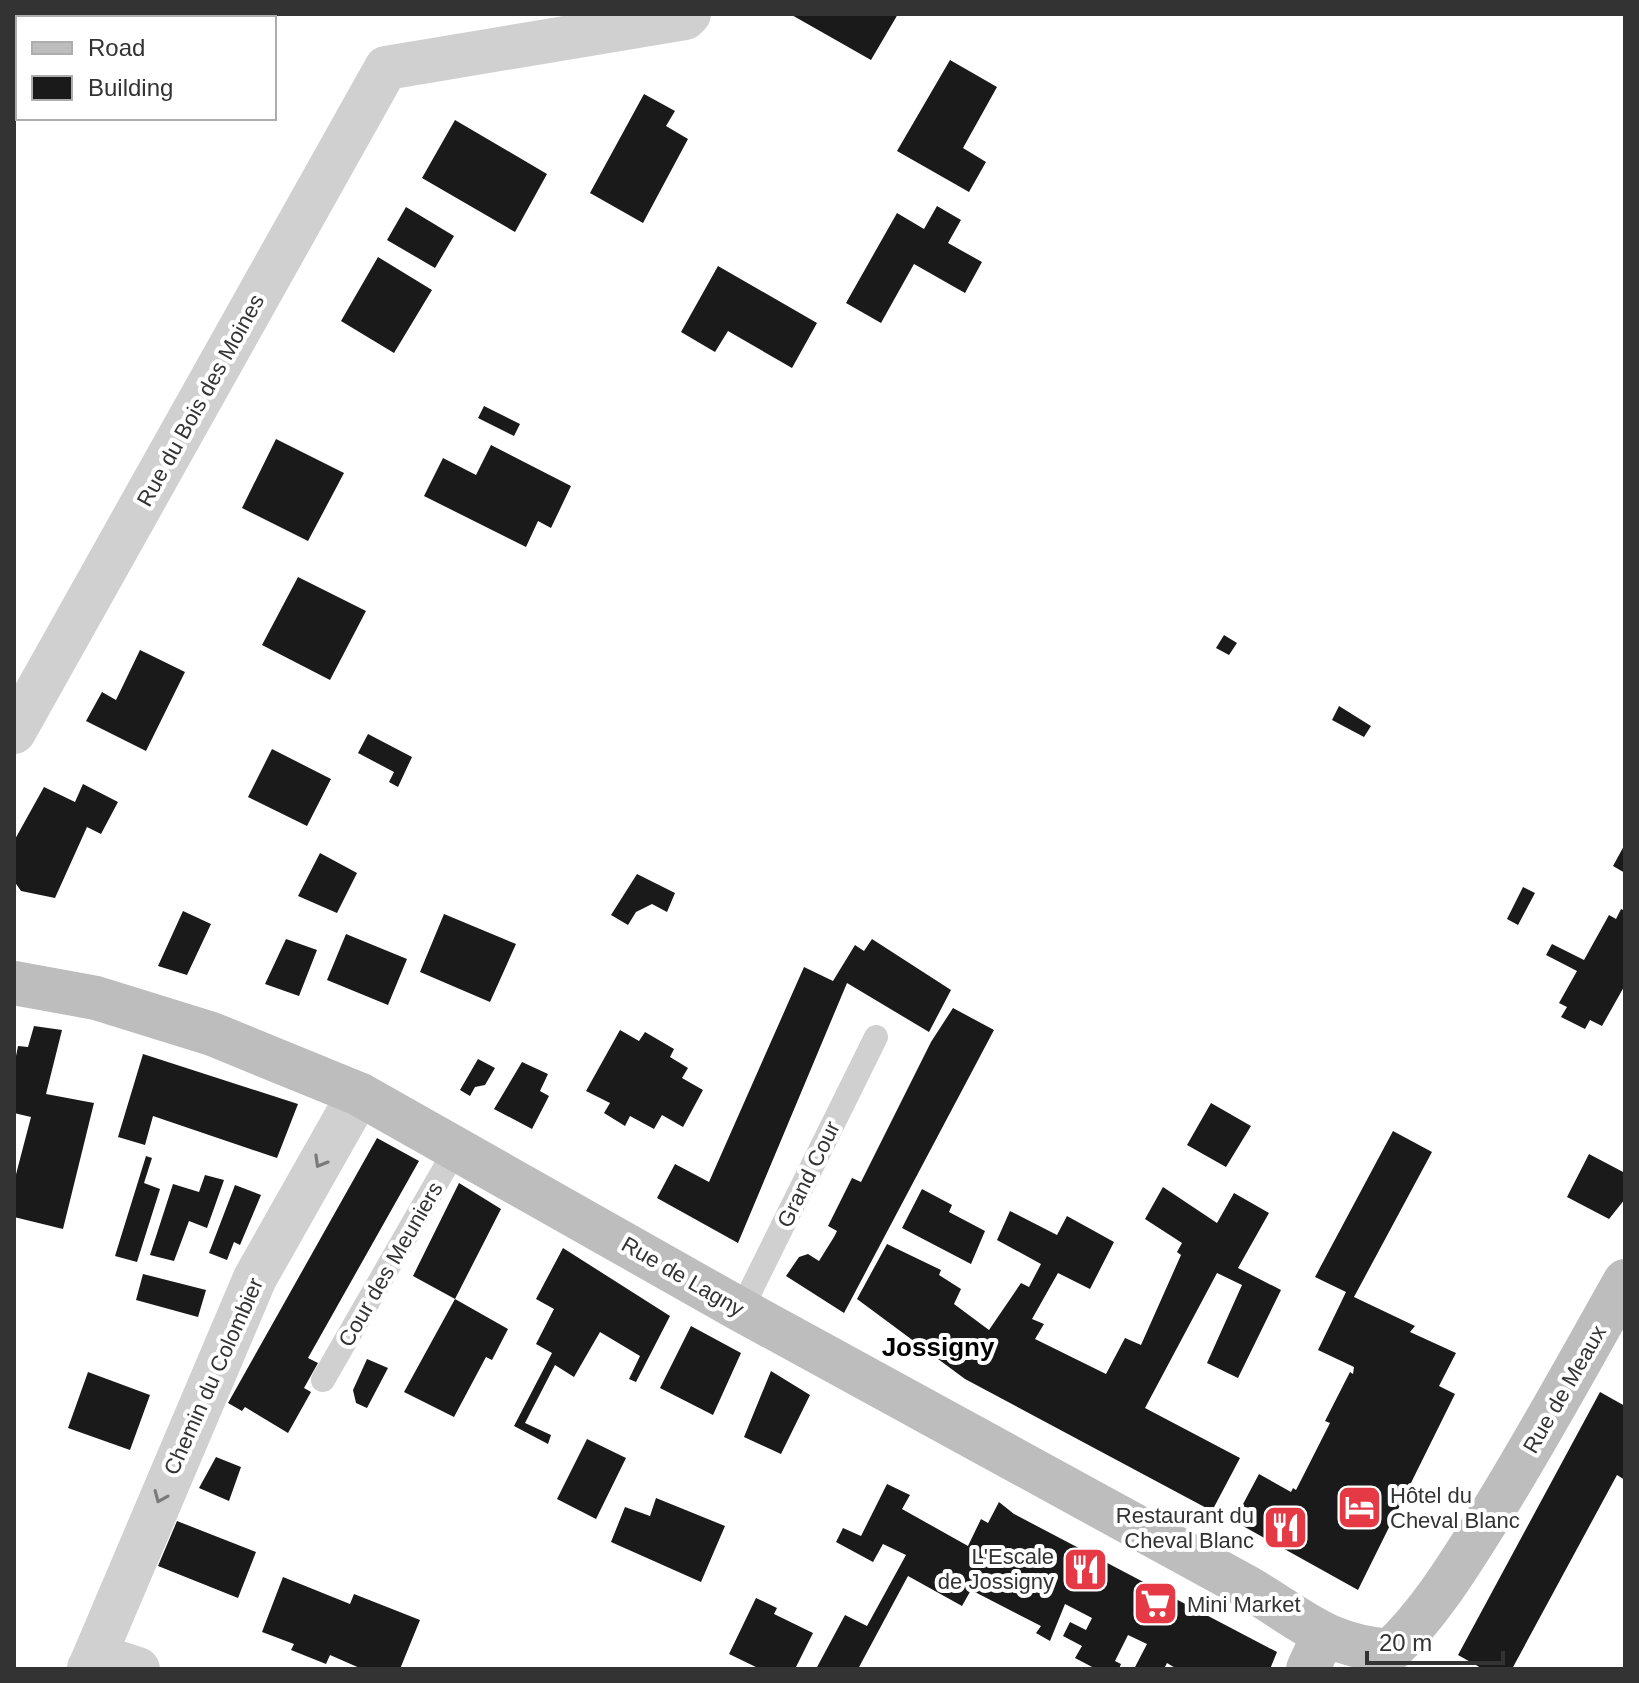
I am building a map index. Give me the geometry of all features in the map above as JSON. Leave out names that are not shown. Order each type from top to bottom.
[{"type":"street","name":"Rue du Bois des Moines","points":[[14,732],[386,68],[685,18],[689,14]]},
{"type":"street","name":"Rue de Lagny","points":[[14,983],[96,998],[212,1034],[359,1094],[741,1310],[1247,1587],[1316,1652],[1346,1645],[1398,1660]]},
{"type":"street","name":"Chemin du Colombier","points":[[89,1668],[255,1278],[359,1094]]},
{"type":"street","name":"Rue de Meaux","points":[[1398,1660],[1414,1628],[1455,1571],[1508,1486],[1625,1281]]},
{"type":"street","points":[[89,1668],[120,1663],[138,1669]]},
{"type":"lane","name":"Grand Cour","points":[[741,1310],[876,1037]]},
{"type":"lane","name":"Cour des Meuniers","points":[[323,1380],[457,1147]]},
{"type":"building","points":[[790,14],[898,14],[871,60]]},
{"type":"building","points":[[950,60],[997,87],[963,148],[986,162],[969,192],[897,151]]},
{"type":"building","points":[[644,94],[675,111],[666,126],[688,139],[643,223],[590,193]]},
{"type":"building","points":[[455,120],[547,174],[515,232],[422,178]]},
{"type":"building","points":[[937,206],[961,220],[948,243],[982,262],[965,293],[914,264],[881,323],[846,303],[897,213],[924,229]]},
{"type":"building","points":[[406,207],[454,236],[435,268],[387,240]]},
{"type":"building","points":[[378,257],[432,290],[394,353],[341,321]]},
{"type":"building","points":[[718,266],[817,323],[792,368],[728,331],[715,352],[681,332]]},
{"type":"building","points":[[484,406],[520,424],[514,436],[478,418]]},
{"type":"building","points":[[276,439],[344,473],[308,541],[242,508]]},
{"type":"building","points":[[491,445],[571,486],[551,528],[538,521],[526,547],[424,496],[443,458],[476,475]]},
{"type":"building","points":[[298,577],[366,611],[330,680],[262,645]]},
{"type":"building","points":[[1224,635],[1237,643],[1229,655],[1216,648]]},
{"type":"building","points":[[140,650],[185,672],[146,751],[86,721],[102,692],[116,700]]},
{"type":"building","points":[[1339,706],[1371,726],[1364,737],[1332,720]]},
{"type":"building","points":[[368,734],[412,757],[398,787],[389,782],[394,772],[358,753]]},
{"type":"building","points":[[272,749],[331,779],[307,826],[248,797]]},
{"type":"building","points":[[83,784],[118,802],[101,834],[87,827],[55,898],[21,891],[14,881],[14,841],[44,787],[75,802]]},
{"type":"building","points":[[1625,844],[1625,873],[1613,866]]},
{"type":"building","points":[[320,853],[357,873],[337,913],[298,896]]},
{"type":"building","points":[[637,874],[675,893],[667,912],[652,904],[636,912],[628,925],[611,915]]},
{"type":"building","points":[[1523,887],[1535,893],[1518,925],[1507,919]]},
{"type":"building","points":[[1621,909],[1625,911],[1625,985],[1602,1026],[1590,1020],[1585,1029],[1561,1017],[1567,1007],[1559,1003],[1577,971],[1546,955],[1552,944],[1584,960],[1609,915],[1616,919]]},
{"type":"building","points":[[183,911],[211,924],[187,975],[158,966]]},
{"type":"building","points":[[444,914],[516,944],[490,1002],[420,972]]},
{"type":"building","points":[[346,934],[407,959],[388,1005],[327,980]]},
{"type":"building","points":[[286,939],[317,950],[299,996],[265,984]]},
{"type":"building","points":[[872,939],[951,990],[929,1032],[847,983],[738,1243],[657,1198],[675,1164],[709,1182],[804,967],[833,981],[855,945],[864,951]]},
{"type":"building","points":[[953,1008],[994,1030],[844,1313],[786,1276],[799,1257],[808,1254],[819,1261],[834,1237],[837,1231],[828,1226],[852,1178],[861,1182],[931,1042]]},
{"type":"building","points":[[34,1026],[62,1030],[46,1094],[94,1103],[63,1229],[14,1217],[14,1182],[31,1117],[14,1113],[14,1066],[18,1046],[28,1047]]},
{"type":"building","points":[[620,1030],[639,1041],[645,1032],[674,1049],[670,1057],[688,1068],[682,1078],[703,1090],[683,1127],[662,1115],[654,1129],[630,1116],[625,1126],[604,1113],[610,1103],[586,1091]]},
{"type":"building","points":[[143,1054],[298,1104],[277,1158],[153,1116],[145,1145],[118,1137]]},
{"type":"building","points":[[478,1059],[495,1068],[485,1085],[475,1087],[470,1096],[460,1090]]},
{"type":"building","points":[[522,1062],[548,1074],[540,1091],[549,1096],[532,1129],[494,1109]]},
{"type":"building","points":[[1211,1103],[1251,1126],[1226,1167],[1187,1145]]},
{"type":"building","points":[[1393,1131],[1432,1152],[1354,1297],[1415,1326],[1410,1332],[1456,1353],[1439,1386],[1455,1394],[1358,1590],[1234,1521],[1259,1474],[1291,1492],[1293,1488],[1296,1490],[1330,1423],[1325,1421],[1350,1372],[1353,1374],[1354,1367],[1318,1350],[1346,1292],[1315,1277]]},
{"type":"building","points":[[377,1138],[419,1161],[308,1358],[318,1363],[304,1388],[311,1392],[288,1433],[245,1407],[242,1411],[228,1403]]},
{"type":"building","points":[[1589,1154],[1625,1173],[1625,1199],[1609,1219],[1567,1197]]},
{"type":"building","points":[[146,1156],[152,1158],[144,1183],[160,1189],[137,1262],[115,1256]]},
{"type":"building","points":[[205,1175],[224,1180],[207,1228],[189,1221],[174,1261],[150,1255],[173,1184],[199,1192]]},
{"type":"building","points":[[459,1183],[501,1209],[455,1299],[413,1276]]},
{"type":"building","points":[[235,1185],[261,1195],[240,1245],[234,1242],[227,1260],[209,1253]]},
{"type":"building","points":[[1163,1187],[1217,1223],[1234,1193],[1269,1213],[1238,1268],[1281,1290],[1238,1378],[1207,1363],[1242,1285],[1217,1273],[1145,1408],[1240,1458],[1212,1511],[965,1379],[857,1299],[887,1244],[941,1270],[939,1275],[961,1289],[954,1304],[989,1330],[1021,1283],[1029,1287],[1041,1264],[997,1240],[1010,1211],[1057,1235],[1067,1216],[1114,1242],[1090,1289],[1058,1273],[1032,1319],[1044,1324],[1035,1339],[1106,1374],[1125,1338],[1141,1345],[1181,1255],[1177,1252],[1182,1243],[1145,1219]]},
{"type":"building","points":[[922,1189],[952,1205],[949,1212],[985,1231],[971,1264],[902,1228]]},
{"type":"building","points":[[563,1248],[670,1316],[636,1382],[629,1379],[640,1356],[600,1332],[574,1377],[555,1365],[525,1423],[551,1435],[548,1444],[514,1426],[552,1353],[536,1344],[554,1309],[536,1299]]},
{"type":"building","points":[[143,1274],[206,1290],[198,1317],[136,1300]]},
{"type":"building","points":[[455,1299],[508,1329],[492,1360],[486,1357],[454,1417],[404,1392]]},
{"type":"building","points":[[691,1326],[741,1353],[713,1415],[660,1388]]},
{"type":"building","points":[[367,1359],[388,1368],[367,1408],[356,1403],[353,1390]]},
{"type":"building","points":[[771,1371],[810,1395],[781,1454],[744,1437]]},
{"type":"building","points":[[88,1372],[150,1395],[130,1450],[68,1428]]},
{"type":"building","points":[[1600,1392],[1625,1406],[1625,1480],[1617,1475],[1512,1669],[1483,1669],[1458,1655]]},
{"type":"building","points":[[587,1439],[626,1458],[596,1519],[557,1499]]},
{"type":"building","points":[[216,1457],[241,1467],[229,1501],[199,1488]]},
{"type":"building","points":[[887,1484],[910,1495],[902,1509],[968,1546],[981,1519],[988,1523],[999,1502],[1014,1514],[1277,1652],[1270,1669],[1177,1669],[1167,1663],[1164,1669],[1134,1669],[1147,1644],[1128,1635],[1115,1661],[1121,1664],[1119,1669],[1096,1669],[1075,1658],[1082,1646],[1063,1636],[1070,1622],[1086,1630],[1092,1618],[1065,1604],[1050,1641],[1036,1633],[1041,1626],[971,1590],[962,1606],[908,1576],[858,1669],[816,1669],[845,1615],[867,1626],[906,1555],[883,1544],[873,1562],[836,1542],[843,1528],[861,1536]]},
{"type":"building","points":[[656,1498],[725,1526],[701,1582],[611,1542],[625,1507],[650,1516]]},
{"type":"building","points":[[177,1521],[256,1552],[238,1598],[158,1566]]},
{"type":"building","points":[[283,1577],[350,1604],[354,1594],[420,1620],[400,1669],[362,1669],[330,1655],[326,1664],[291,1650],[294,1644],[262,1632]]},
{"type":"building","points":[[756,1598],[777,1608],[774,1614],[813,1633],[795,1669],[760,1669],[729,1654]]},
{"type":"place","name":"Hôtel du Cheval Blanc","points":[[1359,1508]]},
{"type":"place","name":"Restaurant du Cheval Blanc","points":[[1285,1528]]},
{"type":"place","name":"L'Escale de Jossigny","points":[[1085,1569]]},
{"type":"place","name":"Mini Market","points":[[1156,1604]]},
{"type":"district","name":"Jossigny","points":[[938,1347]]}]
